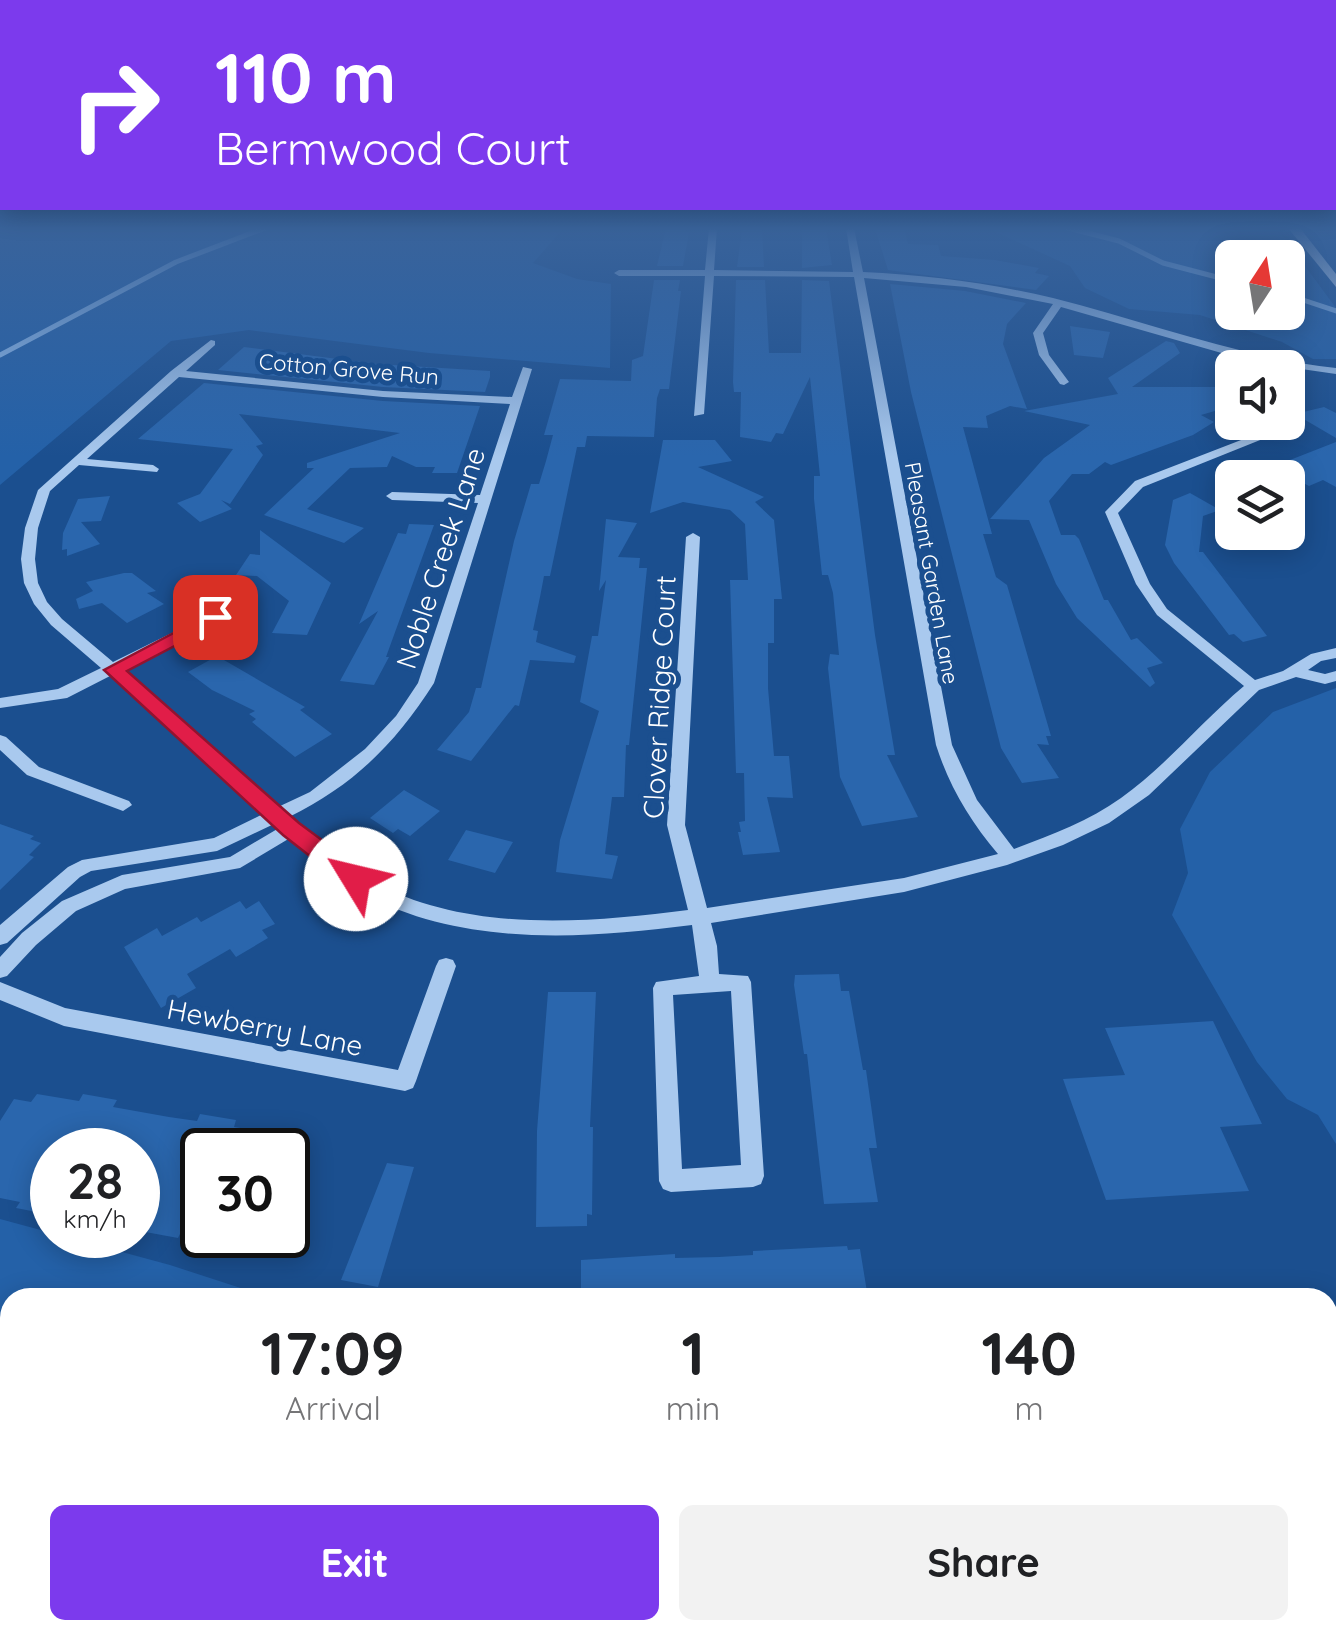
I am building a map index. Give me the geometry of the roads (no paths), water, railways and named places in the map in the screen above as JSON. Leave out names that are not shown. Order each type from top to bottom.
[{"type":"street","points":[[698,414],[707,304]]},
{"type":"street","name":"Pleasant Garden Lane","points":[[863,304],[944,746],[952,774],[987,830],[1011,857]]},
{"type":"street","points":[[1058,304],[1038,333],[1044,355],[1064,382]]},
{"type":"street","points":[[1064,304],[1255,360],[1336,371]]},
{"type":"street","points":[[211,343],[44,490],[26,518],[16,545],[14,579],[28,603],[114,670],[333,864],[380,894],[480,924],[547,930],[614,929],[853,895],[1039,850],[1107,816],[1164,774],[1253,686],[1294,672],[1311,656],[1336,653]]},
{"type":"street","name":"Noble Creek Lane","points":[[284,822],[372,752],[402,720],[426,683],[528,369]]},
{"type":"street","name":"Cotton Grove Run","points":[[175,372],[383,394],[518,400]]},
{"type":"street","points":[[1251,440],[1139,484],[1111,512],[1144,584],[1162,612],[1253,686]]},
{"type":"street","points":[[75,461],[152,469]]},
{"type":"street","points":[[392,496],[486,499]]},
{"type":"street","name":"Clover Ridge Court","points":[[692,537],[676,824],[707,946],[710,983]]},
{"type":"street","points":[[0,704],[61,694],[215,617]]},
{"type":"street","points":[[1294,672],[1325,679],[1336,676]]},
{"type":"street","points":[[0,741],[32,771],[123,805]]},
{"type":"street","points":[[0,938],[74,872],[88,865],[217,844],[284,822]]},
{"type":"street","points":[[0,970],[40,928],[69,906],[122,882],[234,862],[284,822]]},
{"type":"street","name":"Hewberry Lane","points":[[0,991],[64,1017],[404,1081],[446,966]]},
{"type":"street","points":[[741,982],[753,1176],[671,1181],[664,988],[710,983],[741,982]]},
{"type":"waterway","points":[[0,355],[96,304]]},
{"type":"waterway","points":[[1316,304],[1336,311]]}]
